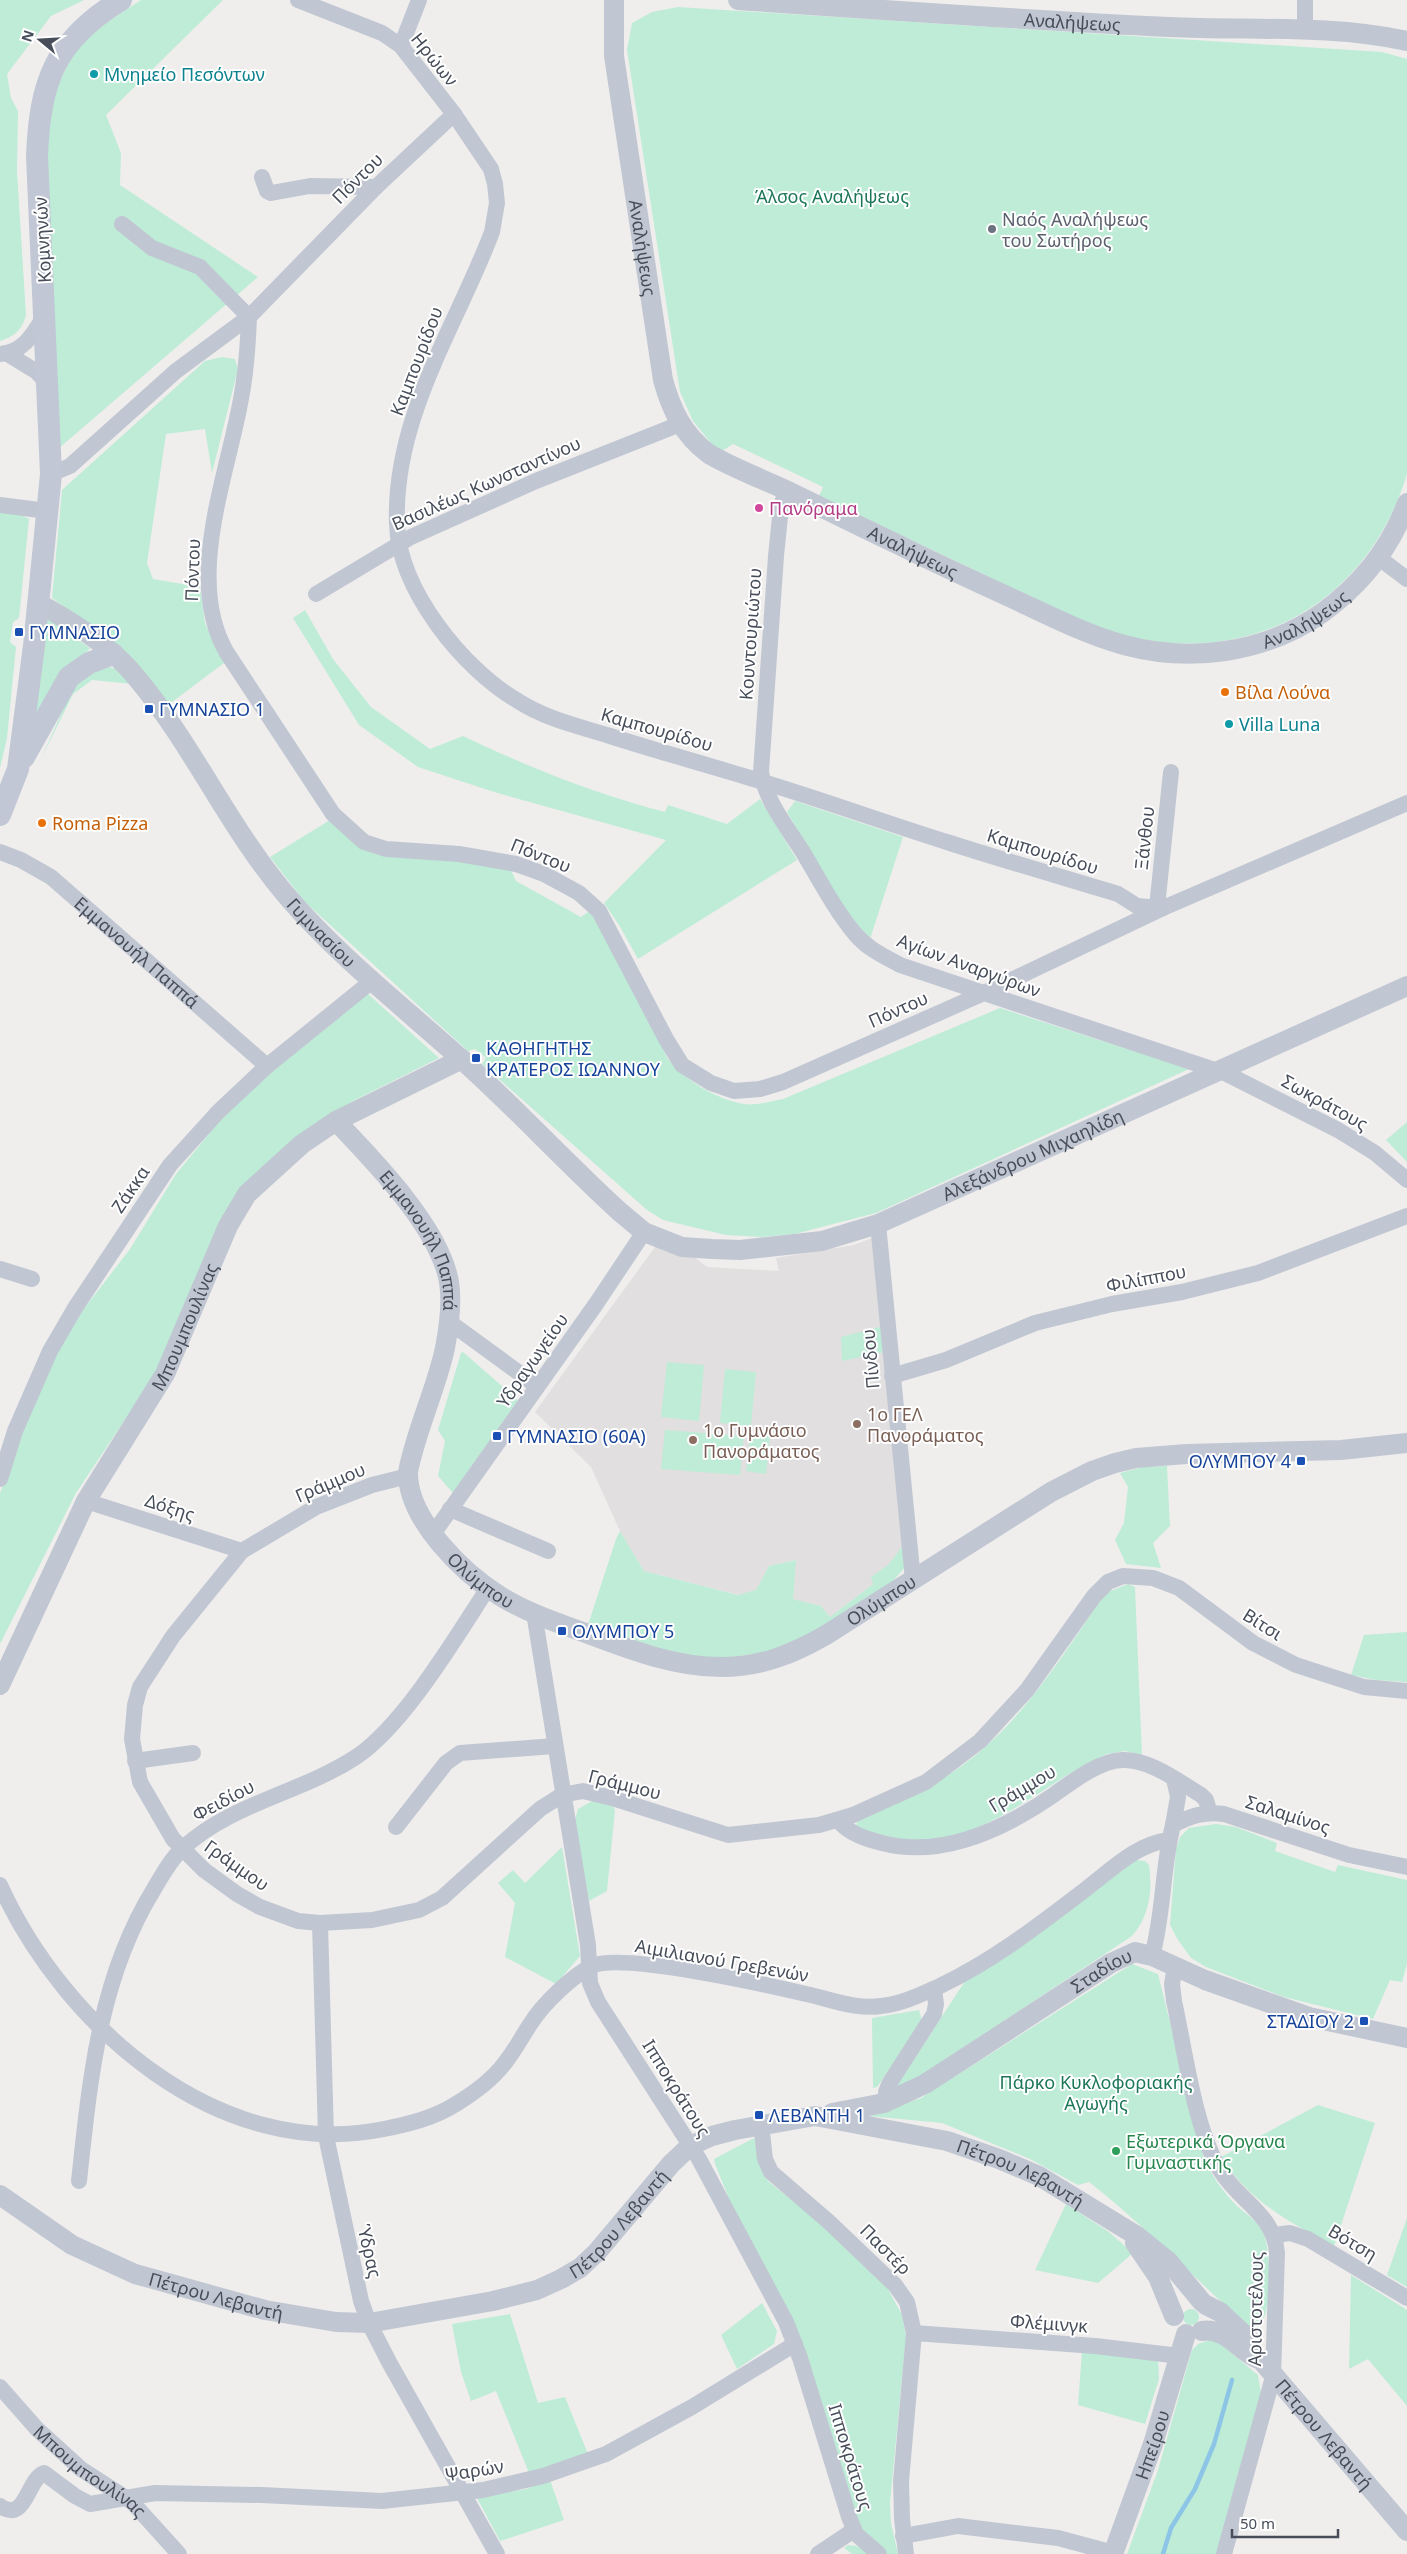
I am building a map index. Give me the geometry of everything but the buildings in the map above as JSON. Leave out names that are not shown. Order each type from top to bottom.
[{"type":"main road","name":"Κομνηνών","points":[[18,769],[51,474],[46,315],[37,156],[38,118],[54,66],[70,42],[88,23],[121,0]]},
{"type":"main road","points":[[0,815],[18,769],[69,677],[89,663],[113,654]]},
{"type":"street","name":"Ηρώων","points":[[298,0],[382,34],[400,46],[454,114]]},
{"type":"street","points":[[400,46],[419,0]]},
{"type":"street","name":"Αναλήψεως","points":[[614,0],[614,56],[657,345],[669,402],[680,424],[697,444],[709,454],[942,566],[1079,629],[1122,645],[1158,652],[1183,653],[1238,649],[1281,637],[1306,624],[1334,604],[1360,581],[1379,558],[1394,534],[1407,503]]},
{"type":"street","name":"Αναλήψεως","points":[[738,0],[1071,22],[1197,28],[1305,30],[1407,41]]},
{"type":"street","points":[[1305,0],[1305,30]]},
{"type":"street","name":"Πόντου","points":[[51,474],[70,466],[163,382],[249,317],[376,187],[454,114]]},
{"type":"street","name":"Καμπουρίδου","points":[[454,114],[491,169],[496,187],[497,210],[487,245],[439,350],[415,412],[399,487],[397,520],[399,543],[419,593],[446,639],[472,666],[515,700],[555,720],[763,781],[950,843],[1118,894],[1138,913]]},
{"type":"street","points":[[262,177],[267,191],[271,193],[310,186],[376,187]]},
{"type":"street","points":[[122,224],[152,248],[200,267],[249,317]]},
{"type":"street","points":[[3,354],[21,348],[30,339],[46,315]]},
{"type":"street","name":"Πόντου","points":[[249,317],[247,360],[240,403],[220,493],[214,529],[209,585],[211,613],[218,637],[227,653],[333,814],[364,842],[386,849],[469,855],[516,864],[544,874],[579,893],[599,911],[666,1039],[682,1065],[721,1088],[743,1092],[777,1084],[984,993],[1138,913],[1160,908]]},
{"type":"street","points":[[3,354],[37,372],[47,383]]},
{"type":"street","name":"Βασιλέως Κωνσταντίνου","points":[[316,594],[399,543],[536,481],[680,424]]},
{"type":"street","name":"Κουντουριώτου","points":[[763,781],[761,751],[768,653],[780,517],[786,490]]},
{"type":"street","points":[[0,505],[47,512]]},
{"type":"street","points":[[1379,558],[1407,579]]},
{"type":"street","name":"Γυμνασίου","points":[[38,603],[73,623],[113,654],[136,677],[158,706],[276,883],[315,926],[372,980],[462,1060],[586,1181],[644,1232]]},
{"type":"street","name":"Ξάνθου","points":[[1160,908],[1170,772]]},
{"type":"street","name":"Αγίων Αναργύρων","points":[[763,781],[782,819],[830,899],[856,936],[872,950],[900,965],[1217,1070]]},
{"type":"street","points":[[1160,908],[1407,803]]},
{"type":"street","name":"Εμμανουήλ Παππά","points":[[0,852],[20,860],[51,877],[267,1066]]},
{"type":"street","name":"Ζάκκα","points":[[0,1479],[15,1430],[50,1351],[75,1308],[170,1165],[218,1112],[267,1066],[372,980]]},
{"type":"street","name":"Aλεξάνδρου Mιχαηλίδη","points":[[644,1232],[682,1247],[740,1250],[822,1241],[878,1224],[1407,986]]},
{"type":"street","name":"Μπουμπουλίνας","points":[[0,1685],[86,1501],[165,1374],[228,1226],[247,1194],[302,1144],[336,1121],[462,1060]]},
{"type":"street","name":"Σωκράτους","points":[[1217,1070],[1301,1109],[1338,1130],[1375,1153],[1407,1180]]},
{"type":"street","name":"Εμμανουήλ Παππά","points":[[336,1121],[384,1174],[429,1235],[448,1276],[448,1321],[443,1355],[408,1476]]},
{"type":"street","name":"Φιλίππου","points":[[892,1376],[946,1360],[1035,1323],[1112,1304],[1182,1292],[1258,1273],[1407,1216]]},
{"type":"street","name":"Πίνδου","points":[[878,1224],[913,1580]]},
{"type":"street","name":"Υδραγωγείου","points":[[433,1534],[644,1232]]},
{"type":"street","points":[[0,1269],[32,1279]]},
{"type":"street","name":"Εμμανουήλ Παππά","points":[[448,1321],[537,1386]]},
{"type":"street","name":"Ολύμπου","points":[[408,1476],[417,1505],[433,1534],[458,1562],[488,1588],[534,1613],[651,1656],[697,1665],[736,1667],[765,1662],[800,1649],[1056,1489],[1115,1462],[1186,1454],[1312,1451],[1407,1443]]},
{"type":"street","name":"Γράμμου","points":[[408,1476],[372,1485],[316,1507],[242,1551],[173,1636],[140,1688],[132,1721],[135,1760],[140,1782],[163,1824],[182,1849],[216,1879],[254,1904],[298,1921],[320,1923],[397,1916],[419,1910],[442,1898],[540,1809],[562,1795],[583,1791],[728,1835],[819,1825],[839,1820],[926,1782],[988,1734],[1027,1690],[1094,1596],[1108,1582]]},
{"type":"street","name":"Δόξης","points":[[86,1501],[242,1551]]},
{"type":"street","points":[[450,1509],[548,1551]]},
{"type":"street","name":"Βίτσι","points":[[1108,1582],[1130,1575],[1162,1580],[1186,1592],[1239,1634],[1280,1658],[1348,1683],[1364,1687],[1407,1691]]},
{"type":"street","name":"Φειδίου","points":[[80,2181],[92,2074],[108,1994],[128,1936],[144,1906],[182,1849],[207,1829],[246,1808],[328,1772],[356,1757],[378,1740],[420,1687],[488,1588]]},
{"type":"street","name":"Ιπποκράτους","points":[[534,1613],[562,1795],[588,1945],[590,1983],[598,2002],[690,2146],[780,2310],[795,2344],[854,2530],[879,2554]]},
{"type":"street","points":[[396,1827],[446,1763],[460,1753],[517,1747],[555,1746]]},
{"type":"street","points":[[135,1760],[193,1753]]},
{"type":"street","name":"Γράμμου","points":[[839,1820],[851,1831],[874,1841],[903,1847],[928,1847],[968,1839],[1000,1826],[1034,1808],[1088,1773],[1116,1760],[1142,1764],[1174,1779],[1205,1798],[1210,1813]]},
{"type":"street","points":[[1152,1956],[1158,1929],[1171,1832],[1178,1797],[1174,1779]]},
{"type":"street","name":"Σαλαμίνος","points":[[1171,1832],[1192,1816],[1210,1813],[1231,1816],[1349,1855],[1407,1867]]},
{"type":"street","name":"Αιμιλιανού Γρεβενών","points":[[588,1968],[603,1963],[656,1966],[780,1988],[863,2006],[891,2005],[934,1989],[1005,1950],[1132,1854],[1171,1832]]},
{"type":"street","points":[[0,1885],[17,1921],[50,1971],[100,2027],[119,2045],[191,2096],[218,2110],[283,2130],[326,2136],[359,2134],[426,2119],[453,2106],[495,2075],[510,2056],[539,2011],[588,1968]]},
{"type":"street","name":"Ύδρας","points":[[320,1923],[326,2136],[356,2283],[369,2323],[497,2554]]},
{"type":"street","name":"Σταδίου","points":[[815,2116],[887,2101],[933,2080],[1126,1954],[1137,1952],[1152,1956],[1254,1998],[1309,2016],[1407,2038]]},
{"type":"street","name":"Αριστοτέλους","points":[[1175,1966],[1172,1984],[1174,2001],[1208,2145],[1226,2178],[1266,2220],[1275,2235],[1278,2272],[1262,2422],[1224,2554]]},
{"type":"street","points":[[887,2101],[886,2092],[889,2084],[934,2014],[936,2004],[934,1989]]},
{"type":"street","name":"Πέτρου Λεβαντή","points":[[0,2195],[72,2245],[110,2265],[135,2274],[265,2310],[336,2322],[369,2323],[493,2301],[537,2290],[570,2275],[597,2252],[671,2164],[690,2146],[712,2136],[761,2124],[815,2116],[908,2132],[964,2146],[1040,2176],[1114,2220],[1169,2262],[1204,2304],[1220,2312],[1246,2335],[1256,2347],[1267,2366],[1407,2531]]},
{"type":"street","name":"Παστέρ","points":[[761,2124],[765,2159],[771,2172],[812,2206],[895,2285],[907,2302],[914,2333],[901,2481],[903,2536],[906,2554]]},
{"type":"street","points":[[1114,2220],[1153,2267],[1179,2329],[1194,2332],[1209,2321],[1209,2313],[1204,2304],[1193,2298],[1184,2300],[1176,2307],[1174,2316]]},
{"type":"street","name":"Βότση","points":[[1275,2235],[1290,2233],[1308,2239],[1407,2298]]},
{"type":"street","name":"Πέτρου Λεβαντή","points":[[1194,2332],[1223,2334],[1267,2366]]},
{"type":"street","name":"Ηπείρου","points":[[1113,2554],[1150,2453],[1180,2356],[1194,2332]]},
{"type":"street","name":"Φλέμινγκ","points":[[914,2333],[1095,2346],[1180,2356]]},
{"type":"street","name":"Ψαρών","points":[[126,2498],[146,2494],[191,2493],[382,2501],[463,2493],[536,2478],[606,2454],[692,2407],[795,2344]]},
{"type":"street","name":"Μπουμπουλίνας","points":[[0,2387],[37,2428],[81,2470],[126,2498],[179,2554]]},
{"type":"street","points":[[0,2506],[4,2509],[15,2509],[24,2503],[35,2478],[44,2473],[75,2496],[90,2504],[126,2498]]},
{"type":"street","points":[[903,2536],[958,2526],[1058,2538],[1113,2554]]},
{"type":"street","points":[[818,2554],[854,2530]]},
{"type":"shaded area","name":"1ο Γυμνάσιο Πανοράματος","points":[[877,1236],[904,1544],[888,1565],[872,1577],[873,1584],[830,1617],[821,1606],[793,1599],[795,1560],[769,1566],[756,1590],[739,1595],[644,1571],[620,1531],[591,1467],[535,1412],[655,1247],[692,1255],[707,1267],[779,1271],[776,1258],[854,1245]]},
{"type":"green space","points":[[0,0],[84,0],[51,16],[7,74],[11,98],[18,111],[17,171],[26,315],[17,332],[0,341]]},
{"type":"green space","points":[[141,0],[223,0],[106,115],[121,153],[120,185],[258,277],[58,449],[46,173],[48,105],[74,52],[97,29]]},
{"type":"green space","name":"Άλσος Αναλήψεως","points":[[678,7],[1382,52],[1407,59],[1407,474],[1390,517],[1367,555],[1338,586],[1305,612],[1267,630],[1226,641],[1182,643],[1135,638],[1077,619],[819,496],[823,487],[733,444],[719,453],[693,421],[680,392],[627,50],[632,23],[652,12]]},
{"type":"green space","points":[[222,357],[235,359],[238,369],[212,473],[205,429],[166,434],[147,563],[153,579],[200,587],[205,623],[224,663],[168,705],[90,625],[52,598],[62,490],[205,361]]},
{"type":"green space","points":[[0,511],[18,513],[29,519],[19,618],[13,622],[10,642],[16,647],[7,738],[0,768]]},
{"type":"green space","points":[[305,610],[333,659],[371,707],[430,749],[463,736],[537,769],[613,797],[665,812],[668,805],[727,824],[760,799],[797,860],[638,959],[604,903],[666,840],[494,792],[418,767],[359,725],[293,618]]},
{"type":"green space","points":[[48,618],[90,648],[37,716],[34,712],[44,632]]},
{"type":"green space","points":[[109,667],[116,669],[132,684],[92,680],[73,694],[40,761],[78,676]]},
{"type":"green space","points":[[795,801],[903,837],[870,939],[842,906],[787,812]]},
{"type":"green space","points":[[330,820],[352,840],[441,859],[510,868],[516,881],[581,917],[592,909],[668,1059],[684,1075],[702,1088],[733,1102],[753,1104],[783,1099],[1000,1008],[1189,1069],[876,1213],[795,1234],[761,1237],[726,1235],[663,1220],[647,1210],[482,1064],[486,1058],[475,1049],[468,1051],[304,901],[270,857]]},
{"type":"green space","points":[[368,994],[439,1058],[355,1100],[329,1116],[256,1178],[174,1346],[76,1493],[0,1644],[0,1493],[29,1416],[60,1346],[83,1310],[130,1249],[176,1174],[218,1123],[253,1087]]},
{"type":"green space","points":[[1407,1122],[1407,1162],[1386,1140]]},
{"type":"green space","points":[[883,1326],[885,1352],[842,1361],[841,1337]]},
{"type":"green space","points":[[463,1352],[518,1400],[453,1493],[438,1476],[445,1441],[438,1430],[461,1353]]},
{"type":"green space","points":[[667,1362],[704,1365],[699,1421],[661,1417]]},
{"type":"green space","points":[[725,1369],[756,1372],[751,1426],[720,1423]]},
{"type":"green space","points":[[665,1430],[744,1436],[740,1475],[661,1469]]},
{"type":"green space","points":[[750,1434],[770,1436],[766,1474],[746,1471]]},
{"type":"green space","points":[[1167,1466],[1170,1526],[1153,1543],[1161,1568],[1126,1564],[1115,1540],[1124,1523],[1128,1487],[1120,1473],[1143,1467]]},
{"type":"green space","points":[[620,1531],[644,1571],[738,1595],[756,1590],[769,1566],[796,1560],[793,1599],[821,1606],[830,1617],[873,1584],[871,1577],[888,1565],[904,1544],[907,1565],[886,1589],[786,1650],[692,1662],[586,1631]]},
{"type":"green space","points":[[1128,1584],[1135,1587],[1142,1755],[1125,1751],[1107,1754],[1083,1766],[990,1822],[940,1839],[912,1840],[891,1837],[856,1827],[858,1818],[931,1785],[983,1749],[1006,1727],[1046,1679],[1100,1601],[1108,1592]]},
{"type":"green space","points":[[1407,1632],[1407,1682],[1376,1680],[1351,1675],[1364,1635]]},
{"type":"green space","points":[[592,1801],[612,1805],[615,1810],[607,1891],[589,1901],[574,1823],[578,1809]]},
{"type":"green space","points":[[1216,1824],[1236,1827],[1277,1843],[1275,1851],[1335,1872],[1338,1865],[1407,1880],[1407,1964],[1402,1982],[1390,1980],[1373,2019],[1284,1997],[1206,1967],[1191,1958],[1170,1925],[1176,1849],[1180,1837],[1189,1828]]},
{"type":"green space","points":[[562,1847],[580,1956],[556,1984],[505,1957],[515,1903],[498,1883],[513,1870],[525,1883]]},
{"type":"green space","points":[[1136,1860],[1145,1861],[1149,1865],[1150,1894],[1146,1912],[1138,1929],[1132,1936],[922,2075],[896,2087],[965,1981]]},
{"type":"green space","name":"Πάρκο Κυκλοφοριακής Αγωγής","points":[[1132,1964],[1158,1974],[1206,2162],[1222,2189],[1237,2206],[1257,2223],[1265,2239],[1268,2252],[1270,2284],[1268,2301],[1265,2315],[1260,2325],[1253,2330],[1131,2217],[1089,2182],[1078,2185],[1030,2159],[942,2123],[869,2116],[921,2098]]},
{"type":"green space","points":[[919,2010],[922,2021],[877,2087],[873,2088],[872,2018]]},
{"type":"green space","points":[[1318,2105],[1375,2123],[1334,2246],[1286,2219],[1257,2198],[1232,2173],[1221,2157]]},
{"type":"green space","points":[[754,2138],[766,2178],[769,2182],[812,2216],[888,2289],[902,2315],[906,2336],[890,2503],[891,2523],[898,2554],[886,2554],[863,2532],[715,2164],[714,2159]]},
{"type":"green space","points":[[1066,2204],[1109,2232],[1133,2253],[1098,2283],[1035,2270]]},
{"type":"green space","points":[[1407,2218],[1407,2287],[1387,2275]]},
{"type":"green space","points":[[1351,2275],[1407,2310],[1407,2406],[1368,2359],[1349,2369]]},
{"type":"green space","points":[[762,2303],[777,2331],[774,2344],[737,2369],[721,2335]]},
{"type":"green space","points":[[1188,2309],[1194,2309],[1199,2314],[1197,2323],[1188,2325],[1183,2320],[1183,2314]]},
{"type":"green space","points":[[510,2314],[538,2403],[565,2397],[588,2454],[529,2473],[496,2391],[471,2401],[461,2372],[452,2324]]},
{"type":"green space","points":[[1210,2340],[1218,2342],[1258,2375],[1261,2393],[1216,2554],[1127,2554],[1158,2470],[1192,2350],[1198,2344]]},
{"type":"green space","points":[[1082,2351],[1158,2359],[1159,2379],[1145,2424],[1078,2405]]},
{"type":"green space","points":[[550,2480],[564,2520],[500,2541],[477,2498],[526,2489]]},
{"type":"green space","points":[[848,2545],[856,2546],[871,2554],[852,2554],[844,2548]]},
{"type":"waterway","points":[[1163,2554],[1171,2528],[1195,2489],[1214,2444],[1232,2380]]},
{"type":"place","name":"Μνημείο Πεσόντων","points":[[94,74]]},
{"type":"place","name":"Ναός Αναλήψεως του Σωτήρος","points":[[992,229]]},
{"type":"place","name":"Πανόραμα","points":[[759,508]]},
{"type":"place","name":"ΓΥΜΝΑΣΙΟ","points":[[19,632]]},
{"type":"place","name":"Βίλα Λούνα","points":[[1225,692]]},
{"type":"place","name":"ΓΥΜΝΑΣΙΟ 1","points":[[149,709]]},
{"type":"place","name":"Villa Luna","points":[[1229,724]]},
{"type":"place","name":"Roma Pizza","points":[[42,823]]},
{"type":"place","name":"ΚΑΘΗΓΗΤΗΣ ΚΡΑΤΕΡΟΣ ΙΩΑΝΝΟΥ","points":[[476,1058]]},
{"type":"place","name":"1ο ΓΕΛ Πανοράματος","points":[[857,1424]]},
{"type":"place","name":"ΓΥΜΝΑΣΙΟ (60Α)","points":[[497,1436]]},
{"type":"place","name":"1ο Γυμνάσιο Πανοράματος","points":[[693,1440]]},
{"type":"place","name":"ΟΛΥΜΠΟΥ 4","points":[[1301,1461]]},
{"type":"place","name":"ΟΛΥΜΠΟΥ 5","points":[[562,1631]]},
{"type":"place","name":"ΣΤΑΔΙΟΥ 2","points":[[1364,2021]]},
{"type":"place","name":"ΛΕΒΑΝΤΗ 1","points":[[759,2115]]},
{"type":"place","name":"Εξωτερικά Όργανα Γυμναστικής","points":[[1116,2151]]}]
